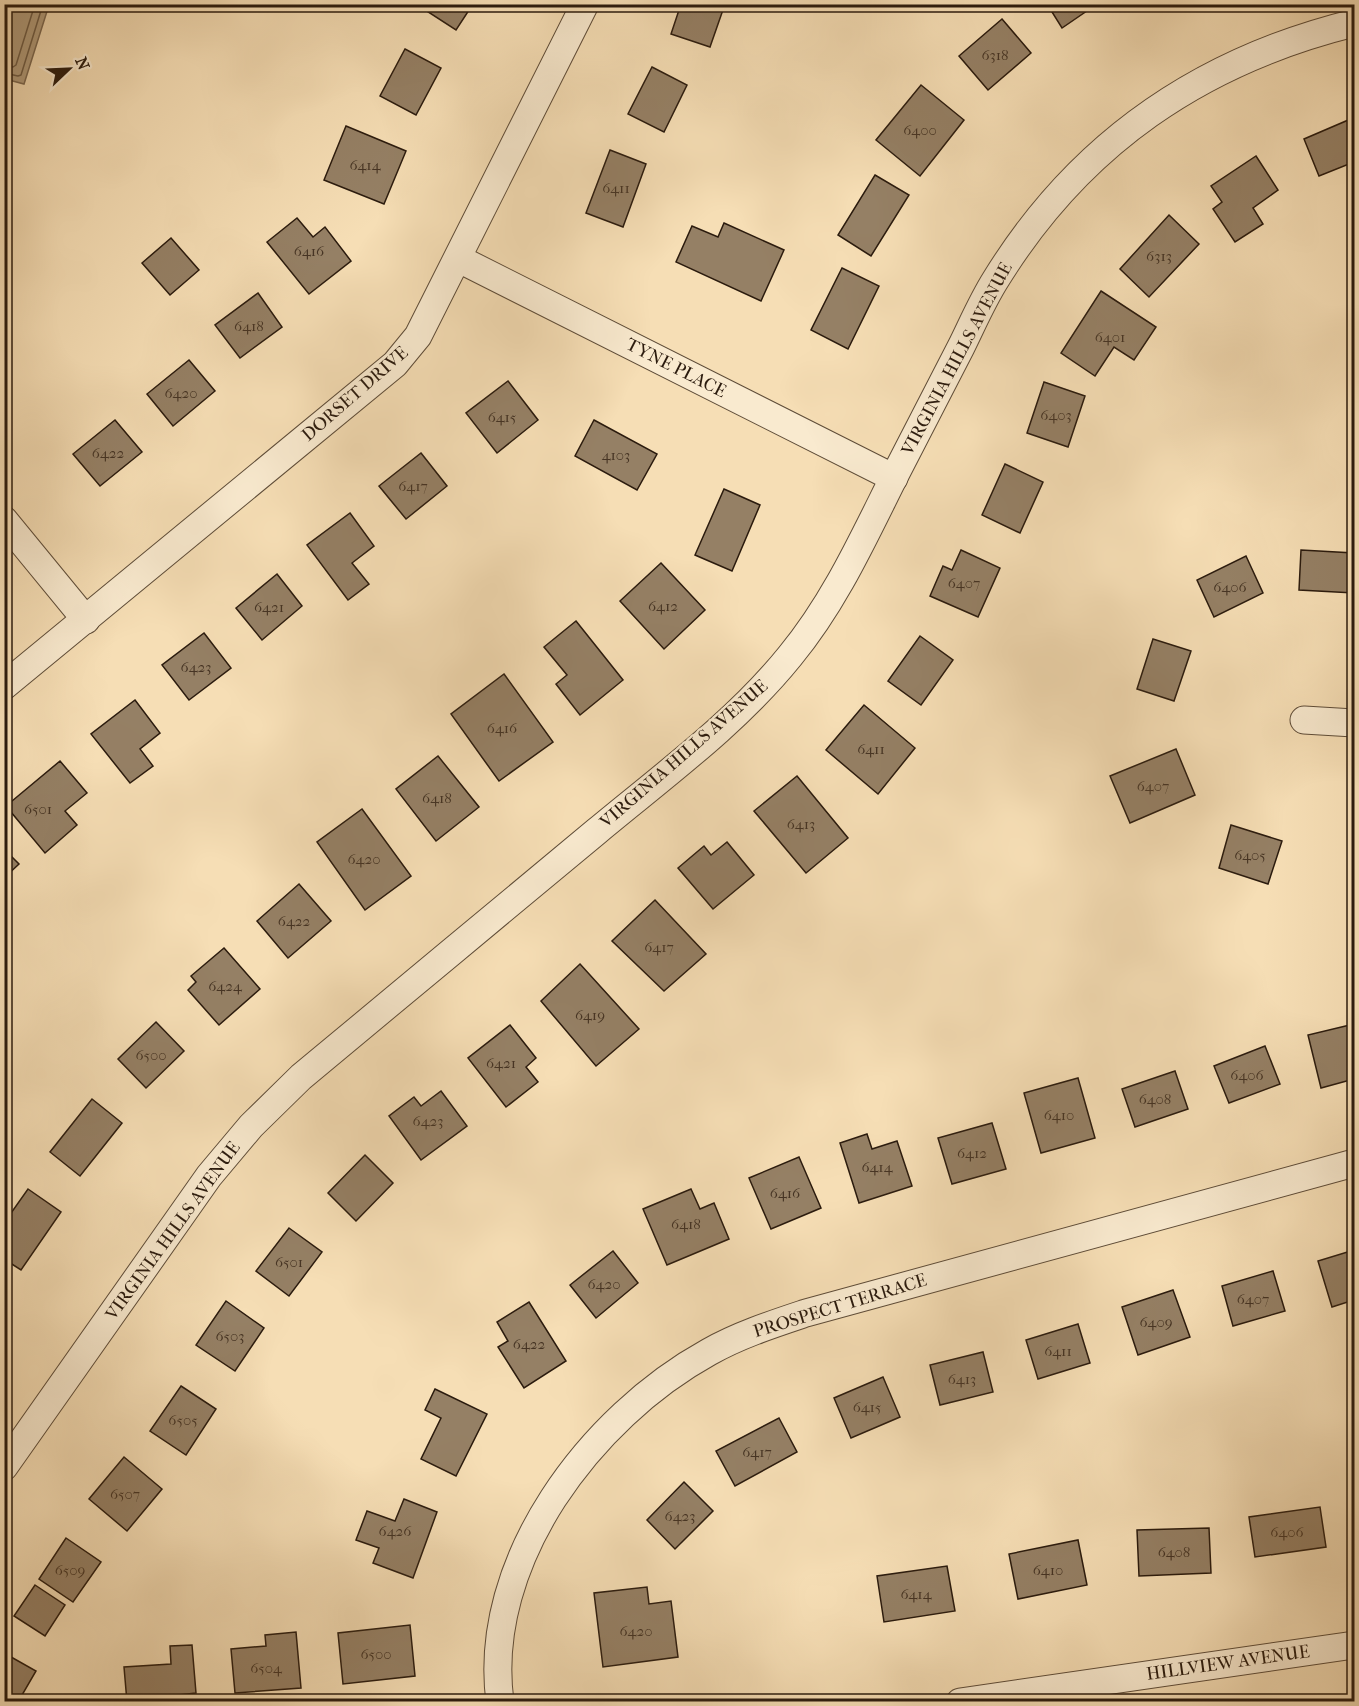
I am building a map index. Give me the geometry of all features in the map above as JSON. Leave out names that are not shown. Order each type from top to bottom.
[{"type":"street","name":"DORSET DRIVE","points":[[4,686],[395,364],[418,336],[459,259],[585,4]]},
{"type":"street","name":"VIRGINIA HILLS AVENUE","points":[[4,1467],[209,1176],[251,1126],[301,1077],[751,701],[791,656],[823,612],[853,561],[994,282],[1027,232],[1069,182],[1121,134],[1183,91],[1245,58],[1317,32],[1354,23]]},
{"type":"street","name":"TYNE PLACE","points":[[459,259],[894,478]]},
{"type":"street","points":[[4,520],[86,620]]},
{"type":"street","points":[[1304,720],[1354,723]]},
{"type":"street","name":"PROSPECT TERRACE","points":[[500,1701],[500,1644],[505,1612],[518,1566],[531,1536],[578,1464],[626,1413],[654,1389],[708,1353],[752,1331],[806,1312],[1354,1163]]},
{"type":"street","name":"HILLVIEW AVENUE","points":[[960,1701],[986,1700],[1354,1645]]},
{"type":"water","points":[[4,5],[49,5],[24,84],[5,79]]},
{"type":"building","points":[[424,4],[473,4],[456,30],[422,8]]},
{"type":"building","points":[[681,4],[725,4],[710,47],[671,34]]},
{"type":"building","points":[[1047,4],[1097,4],[1062,28]]},
{"type":"building","points":[[1002,19],[1031,53],[988,90],[959,56]]},
{"type":"building","points":[[405,49],[441,68],[416,115],[380,96]]},
{"type":"building","points":[[652,67],[687,85],[664,132],[628,114]]},
{"type":"building","points":[[921,85],[964,120],[920,176],[876,140]]},
{"type":"building","points":[[1353,118],[1354,162],[1319,176],[1304,139]]},
{"type":"building","points":[[346,126],[406,151],[384,204],[324,180]]},
{"type":"building","points":[[610,150],[646,164],[623,227],[586,213]]},
{"type":"building","points":[[1256,156],[1278,190],[1253,208],[1263,224],[1235,242],[1213,209],[1222,202],[1211,186]]},
{"type":"building","points":[[875,175],[909,195],[871,256],[838,235]]},
{"type":"building","points":[[1169,215],[1199,244],[1149,297],[1120,269]]},
{"type":"building","points":[[297,218],[313,237],[325,227],[351,261],[309,294],[267,242]]},
{"type":"building","points":[[724,223],[784,250],[761,301],[676,262],[692,226],[718,237]]},
{"type":"building","points":[[171,238],[199,270],[170,295],[142,263]]},
{"type":"building","points":[[842,268],[879,286],[848,349],[811,330]]},
{"type":"building","points":[[1101,291],[1156,327],[1134,360],[1114,347],[1095,376],[1061,353]]},
{"type":"building","points":[[258,293],[282,327],[240,358],[215,325]]},
{"type":"building","points":[[189,360],[215,391],[173,426],[147,394]]},
{"type":"building","points":[[508,381],[538,420],[497,453],[466,413]]},
{"type":"building","points":[[1044,382],[1085,396],[1068,447],[1027,433]]},
{"type":"building","points":[[115,420],[142,452],[100,486],[73,454]]},
{"type":"building","points":[[594,420],[657,454],[637,490],[575,456]]},
{"type":"building","points":[[421,453],[447,486],[406,519],[379,486]]},
{"type":"building","points":[[1005,464],[1043,482],[1020,533],[982,515]]},
{"type":"building","points":[[724,489],[760,505],[732,571],[695,555]]},
{"type":"building","points":[[350,513],[374,546],[352,563],[369,584],[348,600],[307,545]]},
{"type":"building","points":[[961,550],[1000,568],[978,617],[930,596],[943,566],[952,570]]},
{"type":"building","points":[[1301,550],[1354,553],[1354,593],[1299,590]]},
{"type":"building","points":[[1246,556],[1263,593],[1214,617],[1197,580]]},
{"type":"building","points":[[661,563],[705,610],[664,649],[620,601]]},
{"type":"building","points":[[277,574],[302,606],[262,640],[236,608]]},
{"type":"building","points":[[576,621],[623,680],[580,715],[556,684],[567,675],[544,647]]},
{"type":"building","points":[[204,633],[231,668],[189,700],[162,665]]},
{"type":"building","points":[[920,636],[953,660],[921,705],[888,681]]},
{"type":"building","points":[[1153,639],[1191,651],[1174,701],[1137,689]]},
{"type":"building","points":[[504,674],[553,742],[499,781],[451,714]]},
{"type":"building","points":[[135,700],[160,733],[140,749],[153,766],[130,783],[91,734]]},
{"type":"building","points":[[864,705],[915,748],[878,794],[826,750]]},
{"type":"building","points":[[1176,749],[1195,795],[1130,823],[1110,776]]},
{"type":"building","points":[[438,756],[479,807],[436,841],[396,789]]},
{"type":"building","points":[[60,761],[87,793],[65,811],[77,825],[45,853],[6,806]]},
{"type":"building","points":[[797,776],[848,838],[806,873],[754,811]]},
{"type":"building","points":[[362,809],[411,876],[365,910],[317,842]]},
{"type":"building","points":[[1231,825],[1282,841],[1268,884],[1219,868]]},
{"type":"building","points":[[727,842],[754,875],[713,909],[678,868],[704,846],[711,855]]},
{"type":"building","points":[[4,849],[19,864],[4,878]]},
{"type":"building","points":[[299,884],[331,921],[288,958],[257,921]]},
{"type":"building","points":[[655,900],[706,954],[664,991],[612,941]]},
{"type":"building","points":[[224,948],[260,989],[219,1025],[188,990],[196,982],[191,976]]},
{"type":"building","points":[[580,964],[639,1029],[596,1066],[541,1001]]},
{"type":"building","points":[[156,1022],[184,1051],[146,1088],[118,1059]]},
{"type":"building","points":[[1354,1024],[1354,1069],[1352,1070],[1354,1079],[1321,1088],[1308,1035]]},
{"type":"building","points":[[510,1025],[536,1058],[526,1067],[538,1082],[506,1107],[468,1058]]},
{"type":"building","points":[[1265,1046],[1280,1084],[1229,1103],[1214,1066]]},
{"type":"building","points":[[1175,1071],[1188,1109],[1135,1127],[1122,1089]]},
{"type":"building","points":[[1078,1078],[1095,1138],[1041,1153],[1024,1093]]},
{"type":"building","points":[[441,1091],[467,1126],[421,1160],[389,1116],[414,1097],[421,1106]]},
{"type":"building","points":[[92,1099],[122,1123],[80,1176],[50,1152]]},
{"type":"building","points":[[992,1123],[1006,1169],[952,1184],[938,1138]]},
{"type":"building","points":[[867,1134],[872,1149],[897,1141],[912,1186],[859,1203],[840,1143]]},
{"type":"building","points":[[365,1155],[393,1183],[356,1221],[328,1193]]},
{"type":"building","points":[[799,1157],[821,1208],[771,1229],[749,1178]]},
{"type":"building","points":[[28,1189],[61,1212],[21,1270],[4,1259],[4,1223]]},
{"type":"building","points":[[691,1189],[700,1209],[714,1203],[729,1239],[667,1265],[643,1209]]},
{"type":"building","points":[[289,1228],[322,1252],[289,1296],[256,1271]]},
{"type":"building","points":[[1354,1250],[1354,1300],[1332,1307],[1318,1261]]},
{"type":"building","points":[[613,1251],[638,1283],[596,1318],[570,1285]]},
{"type":"building","points":[[1273,1271],[1285,1311],[1233,1326],[1222,1286]]},
{"type":"building","points":[[1173,1290],[1190,1337],[1138,1355],[1122,1307]]},
{"type":"building","points":[[226,1301],[264,1328],[235,1371],[196,1345]]},
{"type":"building","points":[[529,1302],[566,1361],[524,1388],[498,1347],[508,1341],[497,1322]]},
{"type":"building","points":[[1078,1324],[1090,1363],[1038,1379],[1026,1340]]},
{"type":"building","points":[[983,1352],[993,1392],[940,1405],[930,1365]]},
{"type":"building","points":[[883,1377],[900,1417],[851,1438],[834,1398]]},
{"type":"building","points":[[181,1386],[216,1409],[186,1455],[150,1431]]},
{"type":"building","points":[[435,1389],[487,1414],[456,1476],[421,1459],[441,1418],[425,1410]]},
{"type":"building","points":[[779,1418],[797,1452],[735,1486],[716,1451]]},
{"type":"building","points":[[124,1457],[162,1489],[127,1531],[89,1499]]},
{"type":"building","points":[[684,1482],[713,1511],[675,1549],[647,1520]]},
{"type":"building","points":[[404,1499],[437,1512],[413,1578],[373,1563],[379,1548],[356,1540],[367,1511],[395,1521]]},
{"type":"building","points":[[1320,1507],[1326,1547],[1255,1557],[1249,1517]]},
{"type":"building","points":[[1209,1528],[1211,1573],[1139,1576],[1137,1530]]},
{"type":"building","points":[[66,1538],[101,1562],[73,1602],[39,1579]]},
{"type":"building","points":[[1078,1540],[1087,1585],[1018,1599],[1009,1554]]},
{"type":"building","points":[[947,1566],[955,1611],[884,1622],[877,1576]]},
{"type":"building","points":[[35,1585],[65,1605],[45,1636],[14,1616]]},
{"type":"building","points":[[647,1587],[649,1604],[671,1601],[678,1657],[603,1667],[594,1593]]},
{"type":"building","points":[[410,1625],[415,1676],[343,1684],[338,1633]]},
{"type":"building","points":[[296,1632],[301,1688],[235,1693],[231,1649],[266,1646],[265,1635]]},
{"type":"building","points":[[192,1645],[196,1693],[179,1695],[179,1702],[127,1702],[124,1667],[171,1664],[170,1646]]},
{"type":"building","points":[[4,1653],[36,1671],[18,1702],[4,1702]]}]
